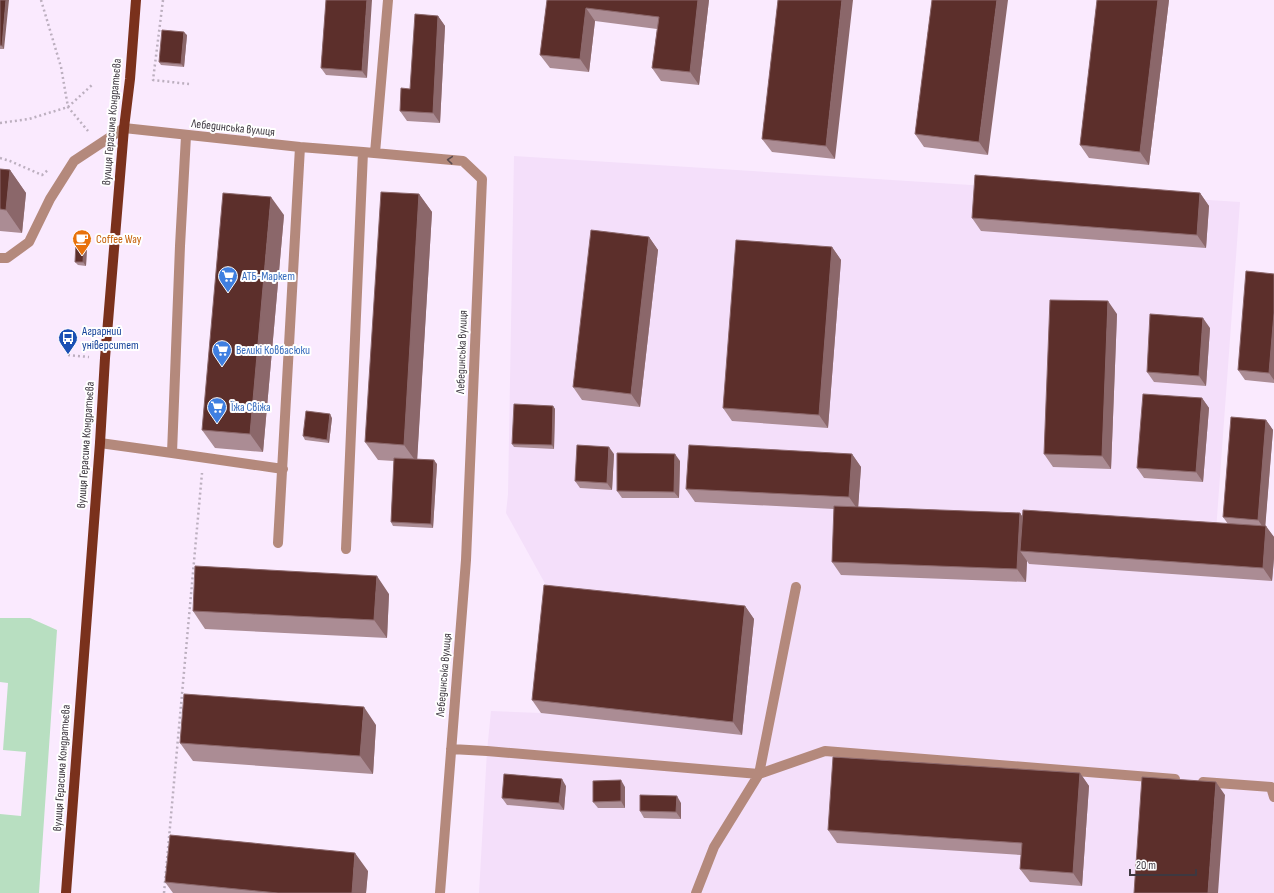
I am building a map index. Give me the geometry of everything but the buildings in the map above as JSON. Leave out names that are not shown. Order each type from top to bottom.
[{"type":"main road","name":"вулиця Герасима Кондратьєва","points":[[66,893],[105,358],[136,0]]},
{"type":"street","points":[[375,153],[388,0]]},
{"type":"street","name":"Лебединська вулиця","points":[[124,128],[186,136],[463,161],[482,178],[466,560],[440,893]]},
{"type":"street","points":[[0,258],[7,258],[29,242],[50,199],[74,161],[124,128]]},
{"type":"street","points":[[172,453],[186,136]]},
{"type":"street","points":[[278,543],[300,147]]},
{"type":"street","points":[[346,549],[363,152]]},
{"type":"street","points":[[100,443],[283,468]]},
{"type":"street","points":[[696,893],[714,847],[759,774],[796,587]]},
{"type":"street","points":[[451,749],[759,774],[825,751],[1271,787],[1274,797]]},
{"type":"path","points":[[41,0],[61,67],[68,108],[88,131]]},
{"type":"path","points":[[163,0],[153,80],[189,84]]},
{"type":"path","points":[[0,123],[29,119],[68,108],[92,85]]},
{"type":"path","points":[[0,158],[42,175],[53,166]]},
{"type":"path","points":[[68,355],[105,358]]},
{"type":"path","points":[[164,893],[203,458]]},
{"type":"shaded area","points":[[514,156],[1240,202],[1216,531],[1274,535],[1274,893],[479,893],[487,751],[491,711],[541,713],[553,598],[506,513],[508,494]]},
{"type":"green space","points":[[0,618],[30,618],[57,630],[39,893],[0,893],[0,814],[21,816],[26,752],[3,750],[8,683],[0,682]]},
{"type":"place","name":"Coffee Way","points":[[82,256]]},
{"type":"place","name":"АТБ-Маркет","points":[[228,293]]},
{"type":"place","name":"Аграрний університет","points":[[68,355]]},
{"type":"place","name":"Великі Ковбасюки","points":[[222,367]]},
{"type":"place","name":"Їжа Свіжа","points":[[217,424]]}]
